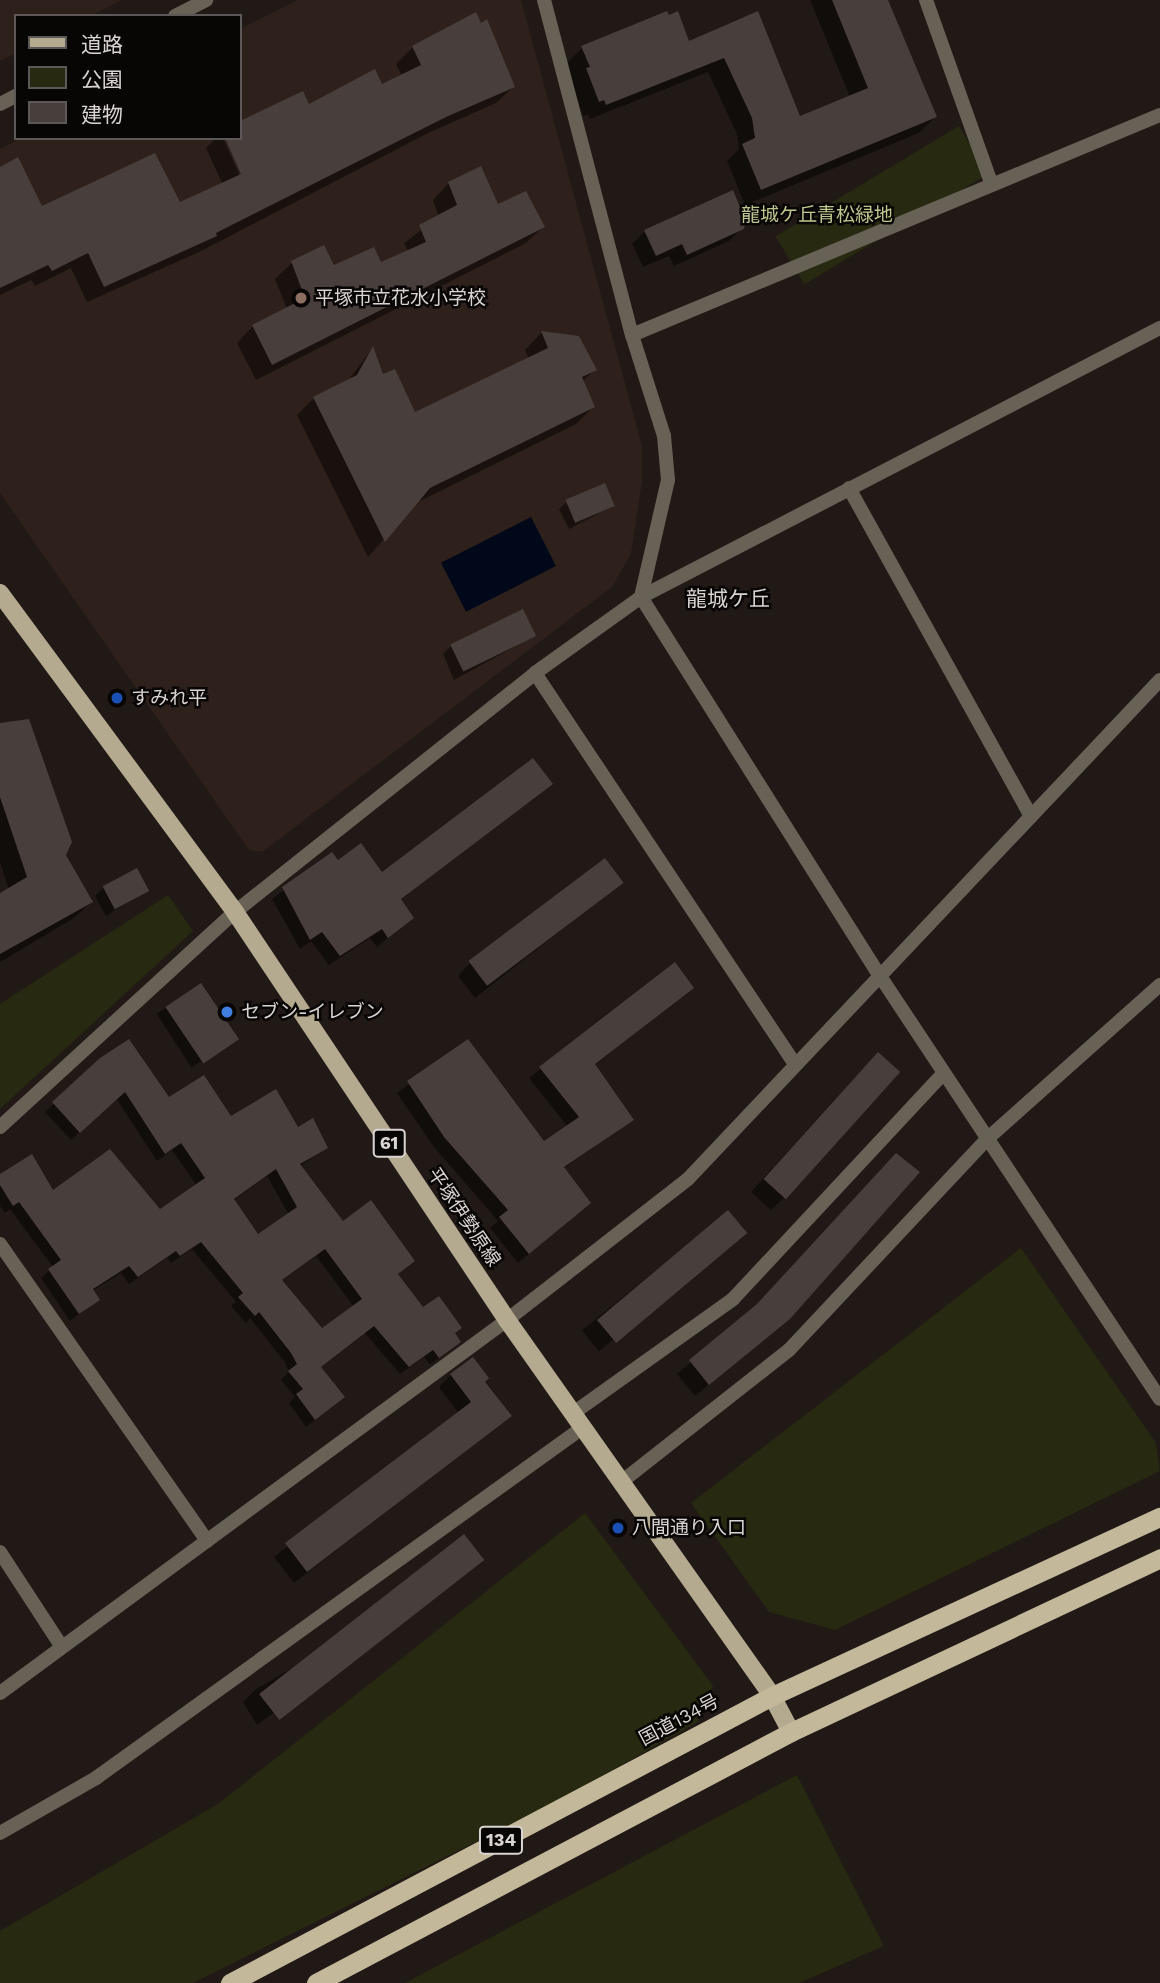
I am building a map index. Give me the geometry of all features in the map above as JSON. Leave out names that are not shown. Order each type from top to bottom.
[{"type":"highway","name":"国道134号","points":[[230,1983],[772,1696],[1160,1517]]},
{"type":"highway","name":"134","points":[[316,1983],[791,1731],[1160,1558]]},
{"type":"main road","name":"平塚伊勢原線","points":[[0,593],[235,912],[507,1320],[772,1696],[791,1731]]},
{"type":"street","points":[[178,14],[205,0]]},
{"type":"street","points":[[544,0],[632,335],[664,436],[668,480],[641,597],[880,976],[1160,1399]]},
{"type":"street","points":[[926,0],[991,183]]},
{"type":"street","points":[[632,335],[991,183],[1160,115]]},
{"type":"street","points":[[0,1127],[235,912],[535,673],[641,597],[1160,328]]},
{"type":"street","points":[[849,488],[1030,814]]},
{"type":"street","points":[[535,673],[795,1065]]},
{"type":"street","points":[[0,1693],[507,1320],[688,1179],[1030,814],[1160,680]]},
{"type":"street","points":[[620,1483],[789,1350],[987,1139],[1160,985]]},
{"type":"street","points":[[0,1833],[96,1778],[577,1421],[733,1299],[944,1073]]},
{"type":"street","points":[[0,1244],[207,1541]]},
{"type":"street","points":[[0,1552],[62,1647]]},
{"type":"shaded area","points":[[0,0],[122,0],[95,14],[14,14],[14,54],[0,61]]},
{"type":"shaded area","name":"平塚市立花水小学校","points":[[298,0],[521,0],[642,446],[642,481],[631,554],[612,587],[262,852],[249,850],[0,493],[0,149],[18,140],[242,140],[242,28]]},
{"type":"green space","name":"龍城ケ丘青松緑地","points":[[959,126],[988,174],[804,284],[776,236]]},
{"type":"green space","points":[[168,895],[193,931],[0,1109],[0,1004]]},
{"type":"green space","points":[[1021,1248],[1156,1443],[1160,1471],[835,1630],[769,1612],[691,1503]]},
{"type":"green space","points":[[585,1513],[713,1686],[698,1722],[556,1802],[193,1983],[0,1983],[0,1931],[218,1804]]},
{"type":"green space","points":[[797,1775],[884,1946],[799,1983],[405,1983]]},
{"type":"water","points":[[531,517],[556,566],[466,612],[441,563]]},
{"type":"building","points":[[832,0],[888,0],[937,117],[761,190],[742,144],[755,138],[752,118],[724,58],[606,105],[604,100],[599,102],[586,68],[590,67],[581,46],[667,11],[669,15],[678,11],[689,41],[758,11],[800,116],[868,88]]},
{"type":"building","points":[[476,12],[481,23],[487,19],[515,87],[446,117],[216,233],[217,236],[104,287],[88,253],[52,271],[48,265],[0,288],[0,167],[18,157],[42,206],[155,153],[180,202],[241,174],[226,140],[242,140],[242,120],[303,91],[309,104],[375,69],[382,84],[421,65],[412,46]]},
{"type":"building","points":[[481,166],[498,204],[526,191],[545,227],[272,365],[252,325],[305,298],[291,261],[324,245],[334,265],[374,247],[381,262],[426,242],[419,225],[457,205],[448,182]]},
{"type":"building","points":[[733,190],[746,222],[744,229],[687,255],[682,244],[656,256],[644,230]]},
{"type":"building","points":[[541,331],[579,336],[597,370],[582,377],[595,407],[430,488],[385,542],[313,397],[357,375],[373,346],[383,374],[395,369],[415,412],[548,348]]},
{"type":"building","points":[[605,483],[615,506],[575,523],[565,500]]},
{"type":"building","points":[[523,609],[536,636],[463,671],[450,645]]},
{"type":"building","points":[[29,719],[72,842],[66,855],[93,902],[0,954],[0,893],[27,877],[0,797],[0,723]]},
{"type":"building","points":[[533,758],[553,784],[401,899],[414,918],[388,938],[382,929],[340,956],[322,932],[310,940],[282,887],[332,852],[338,860],[361,843],[382,872]]},
{"type":"building","points":[[605,858],[624,883],[487,986],[468,961]]},
{"type":"building","points":[[137,868],[149,891],[115,909],[103,886]]},
{"type":"building","points":[[675,962],[694,988],[595,1064],[634,1120],[564,1167],[591,1203],[529,1254],[499,1217],[508,1210],[444,1137],[407,1081],[468,1039],[544,1141],[579,1117],[539,1067]]},
{"type":"building","points":[[201,983],[239,1039],[203,1063],[165,1007]]},
{"type":"building","points":[[129,1039],[169,1097],[204,1075],[231,1116],[276,1089],[298,1127],[313,1118],[328,1148],[300,1164],[343,1221],[371,1200],[415,1261],[398,1274],[423,1307],[439,1296],[462,1328],[455,1333],[461,1342],[439,1358],[433,1350],[409,1367],[374,1326],[321,1367],[345,1397],[315,1420],[296,1394],[303,1389],[288,1371],[297,1364],[291,1353],[259,1312],[255,1316],[238,1297],[243,1293],[201,1242],[180,1256],[176,1251],[138,1277],[129,1266],[93,1289],[100,1300],[79,1314],[48,1269],[61,1260],[19,1202],[13,1206],[0,1185],[0,1174],[32,1154],[53,1190],[110,1149],[160,1209],[205,1178],[181,1143],[165,1154],[125,1092],[80,1133],[52,1102],[100,1058]],"holes":[[[276,1169],[297,1207],[258,1234],[234,1199]],[[325,1249],[362,1299],[322,1328],[282,1280]]]},
{"type":"building","points":[[878,1052],[900,1072],[786,1199],[764,1179]]},
{"type":"building","points":[[896,1153],[920,1172],[790,1319],[709,1385],[689,1360],[757,1304]]},
{"type":"building","points":[[728,1210],[747,1233],[616,1343],[597,1320]]},
{"type":"building","points":[[473,1357],[489,1378],[485,1382],[512,1416],[307,1572],[285,1543],[471,1402],[450,1374]]},
{"type":"building","points":[[464,1534],[484,1560],[279,1720],[259,1694]]},
{"type":"place","name":"平塚市立花水小学校","points":[[301,298]]},
{"type":"place","name":"すみれ平","points":[[117,698]]},
{"type":"place","name":"セブン-イレブン","points":[[227,1012]]},
{"type":"place","name":"八間通り入口","points":[[618,1528]]},
{"type":"district","name":"龍城ケ丘","points":[[728,599]]}]
